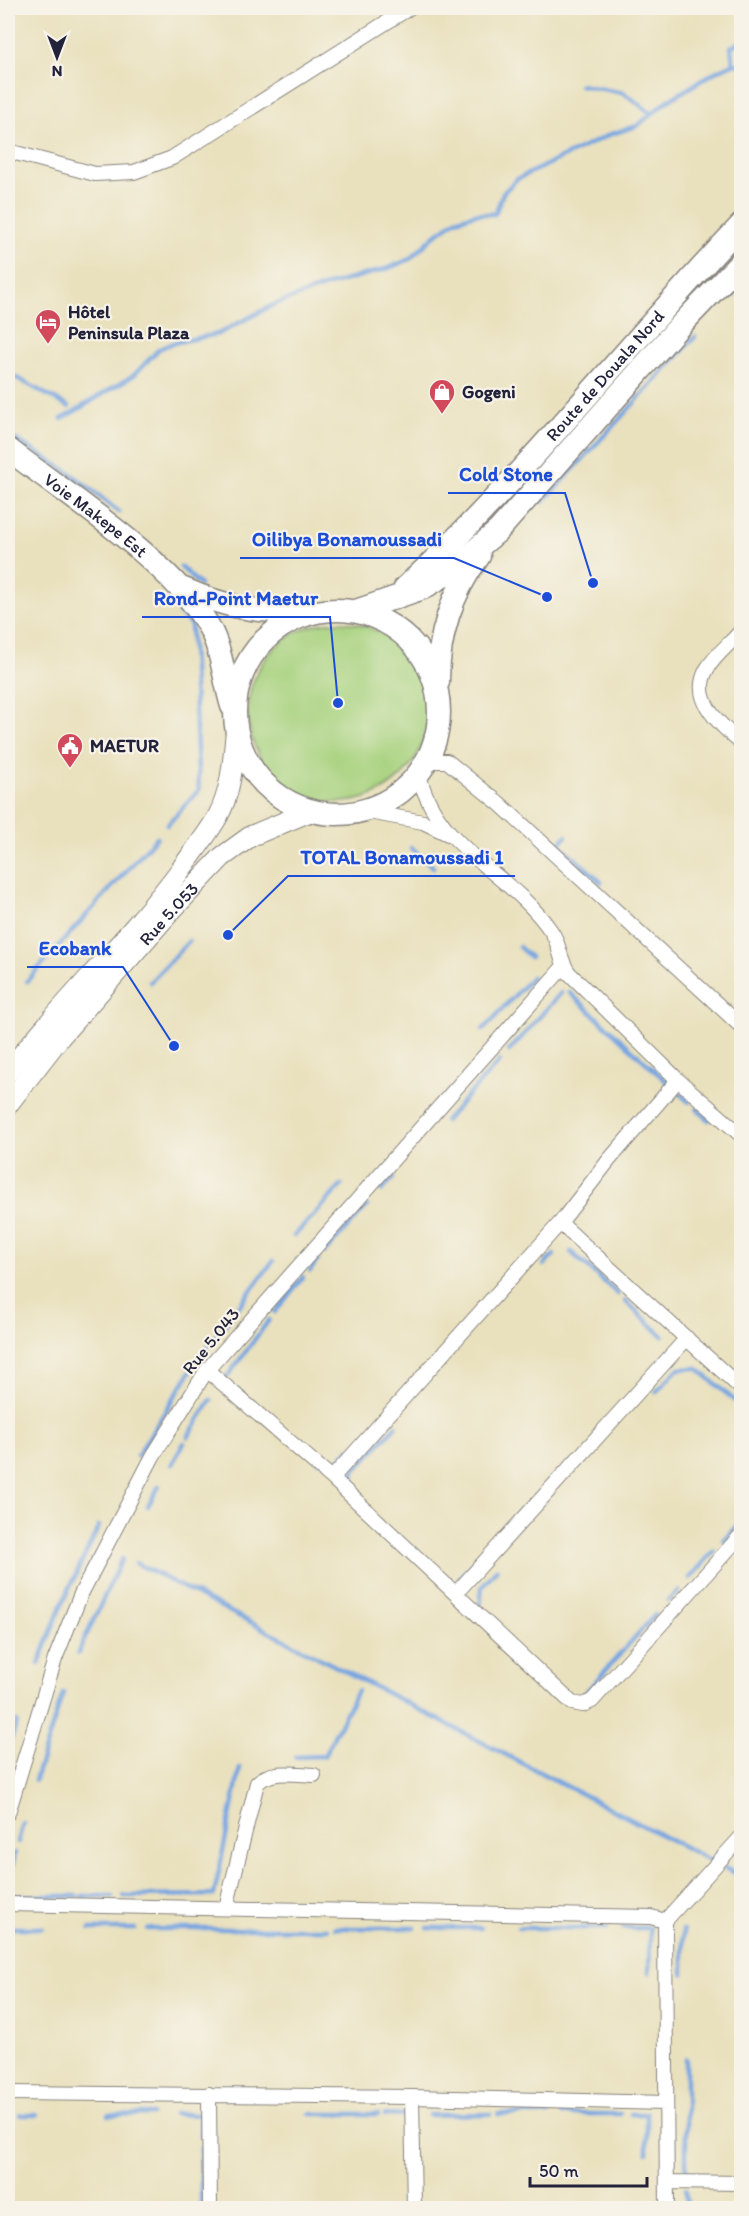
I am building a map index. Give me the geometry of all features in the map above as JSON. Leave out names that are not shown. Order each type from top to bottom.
[{"type":"main road","name":"Route de Douala Nord","points":[[391,601],[458,539],[558,430],[671,298],[741,224]]},
{"type":"main road","name":"Route de Douala Nord","points":[[498,531],[521,508],[675,331],[741,261]]},
{"type":"main road","name":"Voie Makepe Est","points":[[8,449],[134,545],[179,587]]},
{"type":"main road","points":[[179,587],[218,604],[238,609],[356,611],[391,601],[423,588],[448,573],[498,531]]},
{"type":"main road","points":[[179,587],[197,607],[210,629],[245,758],[262,782],[284,800],[311,811],[337,814],[363,811],[394,798],[423,768],[437,738],[440,712],[438,660],[444,626],[454,597],[470,568],[498,531]]},
{"type":"main road","points":[[235,721],[240,676],[258,646],[285,623],[318,611]]},
{"type":"main road","points":[[356,611],[385,621],[410,638],[428,662],[438,691]]},
{"type":"main road","name":"Rue 5.053","points":[[8,1072],[45,1024],[156,903],[219,814],[230,780],[235,721]]},
{"type":"main road","name":"Rue 5.053","points":[[8,1104],[60,1037],[168,913],[222,857],[251,836],[311,811]]},
{"type":"street","points":[[8,151],[95,174],[134,172],[172,158],[410,8]]},
{"type":"street","points":[[741,630],[706,670],[704,694],[713,717],[741,744]]},
{"type":"street","points":[[741,1027],[500,804],[447,761],[423,768],[430,805],[450,835],[552,932],[564,966],[678,1080],[741,1136]]},
{"type":"street","points":[[363,811],[423,822],[450,835]]},
{"type":"street","name":"Rue 5.043","points":[[8,1813],[55,1659],[81,1594],[153,1456],[207,1370],[564,966]]},
{"type":"street","points":[[333,1478],[560,1224],[609,1160],[678,1080]]},
{"type":"street","points":[[560,1224],[741,1389]]},
{"type":"street","points":[[457,1592],[687,1338]]},
{"type":"street","points":[[207,1370],[333,1478],[457,1592],[572,1704],[583,1705],[592,1701],[741,1534]]},
{"type":"street","points":[[226,1908],[257,1783],[264,1776],[275,1774],[314,1775]]},
{"type":"street","points":[[668,2208],[665,1921],[708,1876],[741,1836]]},
{"type":"street","points":[[8,1904],[651,1917],[665,1921]]},
{"type":"street","points":[[8,2093],[412,2097],[666,2103]]},
{"type":"street","points":[[209,2094],[210,2208]]},
{"type":"street","points":[[412,2097],[414,2208]]},
{"type":"street","points":[[667,2182],[741,2183]]},
{"type":"green space","points":[[338,622],[356,623],[373,628],[402,648],[422,677],[427,694],[427,730],[422,747],[402,776],[373,796],[356,801],[338,802],[320,801],[303,796],[274,776],[254,747],[249,730],[248,712],[249,694],[254,677],[274,648],[303,628],[320,623]]},
{"type":"waterway","points":[[733,64],[731,47],[742,41]]},
{"type":"waterway","points":[[62,419],[134,375],[159,349],[173,343],[218,334],[273,305],[329,285],[389,268],[410,259],[434,236],[456,220],[475,214],[495,214],[503,193],[517,179],[611,134],[637,126],[666,102],[715,72],[733,64],[742,65]]},
{"type":"waterway","points":[[580,85],[624,93],[652,114]]},
{"type":"waterway","points":[[731,297],[742,286]]},
{"type":"waterway","points":[[543,502],[695,337]]},
{"type":"waterway","points":[[8,373],[69,407]]},
{"type":"waterway","points":[[8,435],[73,475],[119,512]]},
{"type":"waterway","points":[[181,567],[200,585]]},
{"type":"waterway","points":[[167,825],[199,790],[191,625],[178,611]]},
{"type":"waterway","points":[[566,836],[559,844],[601,882]]},
{"type":"waterway","points":[[27,981],[157,837]]},
{"type":"waterway","points":[[411,848],[433,867]]},
{"type":"waterway","points":[[150,982],[189,941]]},
{"type":"waterway","points":[[519,947],[530,957]]},
{"type":"waterway","points":[[483,1030],[532,977]]},
{"type":"waterway","points":[[569,992],[689,1102]]},
{"type":"waterway","points":[[509,1051],[561,993]]},
{"type":"waterway","points":[[473,1090],[500,1061]]},
{"type":"waterway","points":[[445,1121],[470,1093]]},
{"type":"waterway","points":[[697,1109],[709,1120]]},
{"type":"waterway","points":[[381,1191],[393,1178]]},
{"type":"waterway","points":[[294,1236],[342,1185]]},
{"type":"waterway","points":[[325,1252],[367,1206]]},
{"type":"waterway","points":[[571,1252],[618,1294]]},
{"type":"waterway","points":[[544,1265],[554,1255]]},
{"type":"waterway","points":[[310,1271],[318,1260]]},
{"type":"waterway","points":[[208,1347],[273,1261]]},
{"type":"waterway","points":[[275,1312],[303,1277]]},
{"type":"waterway","points":[[625,1301],[663,1336]]},
{"type":"waterway","points":[[227,1377],[269,1320]]},
{"type":"waterway","points":[[656,1392],[678,1369],[697,1368],[742,1407]]},
{"type":"waterway","points":[[137,1456],[192,1369]]},
{"type":"waterway","points":[[188,1437],[211,1400]]},
{"type":"waterway","points":[[354,1493],[353,1472],[396,1426]]},
{"type":"waterway","points":[[172,1464],[184,1443]]},
{"type":"waterway","points":[[318,1461],[338,1461],[349,1449]]},
{"type":"waterway","points":[[148,1506],[159,1486]]},
{"type":"waterway","points":[[724,1540],[739,1523]]},
{"type":"waterway","points":[[39,1664],[60,1608],[99,1526]]},
{"type":"waterway","points":[[461,1577],[491,1544]]},
{"type":"waterway","points":[[690,1578],[714,1551]]},
{"type":"waterway","points":[[78,1653],[122,1559]]},
{"type":"waterway","points":[[136,1563],[742,1877]]},
{"type":"waterway","points":[[482,1610],[480,1608],[482,1586],[497,1569]]},
{"type":"waterway","points":[[668,1601],[678,1591]]},
{"type":"waterway","points":[[586,1692],[655,1615]]},
{"type":"waterway","points":[[295,1757],[324,1756],[357,1691]]},
{"type":"waterway","points":[[35,1780],[63,1693]]},
{"type":"waterway","points":[[12,1737],[17,1722]]},
{"type":"waterway","points":[[124,1896],[214,1895],[240,1768]]},
{"type":"waterway","points":[[18,1842],[23,1823]]},
{"type":"waterway","points":[[8,1888],[15,1853]]},
{"type":"waterway","points":[[9,1896],[77,1896]]},
{"type":"waterway","points":[[82,1896],[112,1896]]},
{"type":"waterway","points":[[8,1928],[42,1928]]},
{"type":"waterway","points":[[335,1928],[414,1928]]},
{"type":"waterway","points":[[428,1928],[481,1928]]},
{"type":"waterway","points":[[518,1928],[607,1928]]},
{"type":"waterway","points":[[623,1928],[650,1928],[649,1973]]},
{"type":"waterway","points":[[90,1929],[135,1929]]},
{"type":"waterway","points":[[148,1929],[327,1929]]},
{"type":"waterway","points":[[683,1930],[683,1974]]},
{"type":"waterway","points":[[686,2059],[686,2172]]},
{"type":"waterway","points":[[108,2115],[152,2114]]},
{"type":"waterway","points":[[174,2114],[201,2115],[201,2137]]},
{"type":"waterway","points":[[310,2114],[378,2114]]},
{"type":"waterway","points":[[429,2115],[490,2114]]},
{"type":"waterway","points":[[498,2114],[549,2114]]},
{"type":"waterway","points":[[562,2114],[620,2114]]},
{"type":"waterway","points":[[631,2114],[647,2114],[647,2153]]},
{"type":"waterway","points":[[20,2115],[37,2115]]},
{"type":"waterway","points":[[385,2115],[408,2116]]},
{"type":"waterway","points":[[201,2148],[201,2208]]},
{"type":"waterway","points":[[686,2189],[687,2208]]},
{"type":"place","name":"Hôtel Peninsula Plaza","points":[[48,345]]},
{"type":"place","name":"Gogeni","points":[[442,415]]},
{"type":"place","name":"Cold Stone","points":[[593,583]]},
{"type":"place","name":"Oilibya Bonamoussadi","points":[[547,597]]},
{"type":"place","name":"Rond-Point Maetur","points":[[338,703]]},
{"type":"place","name":"MAETUR","points":[[70,769]]},
{"type":"place","name":"TOTAL Bonamoussadi 1","points":[[228,935]]},
{"type":"place","name":"Ecobank","points":[[174,1046]]}]
